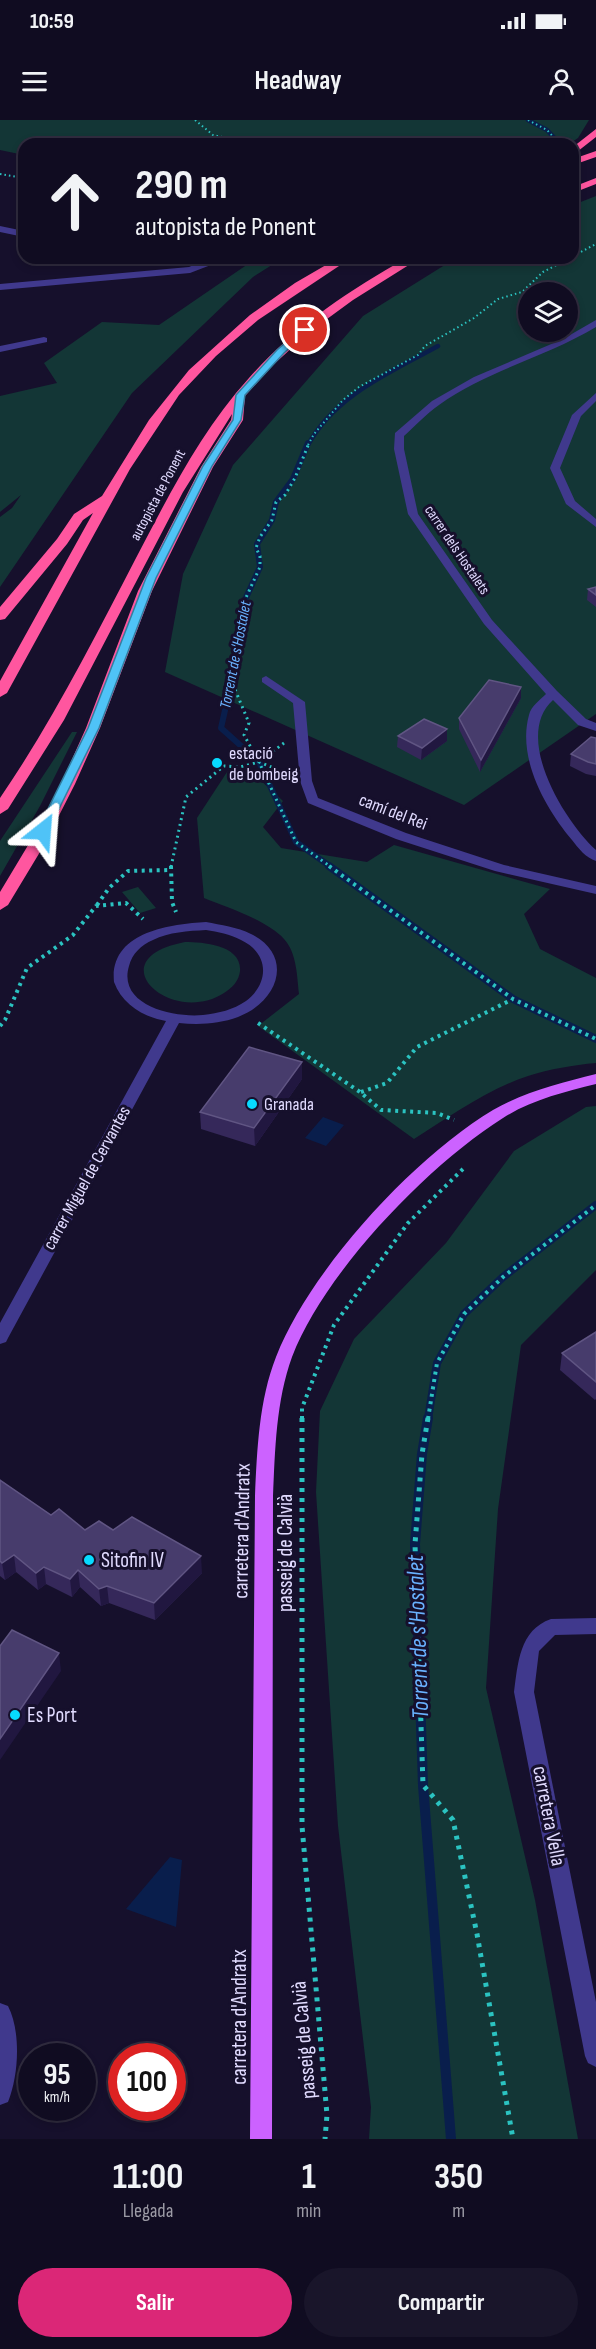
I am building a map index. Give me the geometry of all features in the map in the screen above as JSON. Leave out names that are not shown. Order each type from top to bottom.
[{"type":"highway","points":[[579,147],[596,132]]},
{"type":"highway","points":[[579,160],[596,154]]},
{"type":"highway","points":[[579,187],[596,181]]},
{"type":"highway","points":[[0,693],[106,498],[175,394],[208,358],[292,291],[336,264]]},
{"type":"highway","name":"autopista de Ponent","points":[[0,809],[65,706],[198,454],[241,395],[280,351],[305,330],[351,296],[405,264]]},
{"type":"highway","points":[[0,904],[35,847],[72,774],[93,728],[145,591],[207,466],[237,420],[241,395]]},
{"type":"highway","points":[[0,616],[62,541],[78,517],[106,498]]},
{"type":"main road","name":"carretera d'Andratx","points":[[261,2139],[264,1496],[270,1404],[285,1356],[301,1320],[342,1263],[423,1174],[474,1129],[522,1102],[587,1081]]},
{"type":"street","points":[[0,229],[18,233]]},
{"type":"street","points":[[0,287],[190,270],[208,264]]},
{"type":"street","name":"carrer dels Hostalets","points":[[553,694],[488,622],[413,514],[399,449],[399,435],[435,402],[477,379],[566,341],[596,323]]},
{"type":"street","points":[[0,349],[44,340]]},
{"type":"street","points":[[596,396],[577,415],[555,468],[570,502],[596,524]]},
{"type":"street","name":"camí del Rei","points":[[266,680],[299,702],[306,781],[312,800],[401,836],[500,868],[596,890]]},
{"type":"street","points":[[596,727],[582,722],[553,694],[535,713],[533,747],[549,799],[581,846],[596,857]]},
{"type":"street","points":[[206,926],[229,930],[249,939],[264,951],[271,965],[271,980],[262,995],[240,1010],[224,1016],[200,1020],[174,1019],[151,1013],[133,1002],[122,988],[119,972],[125,957],[138,943],[158,933],[182,927],[206,926]]},
{"type":"street","name":"carrer Miguel de Cervantes","points":[[0,1338],[174,1019]]},
{"type":"street","name":"carretera Vella","points":[[596,1626],[551,1627],[530,1648],[524,1692],[596,2056]]},
{"type":"street","points":[[0,2013],[3,2019],[5,2060],[0,2094]]},
{"type":"path","points":[[195,120],[212,134],[222,138]]},
{"type":"path","points":[[528,120],[547,130],[554,138]]},
{"type":"path","points":[[0,174],[18,177]]},
{"type":"path","points":[[579,253],[596,243]]},
{"type":"path","points":[[555,264],[528,283],[522,292],[498,299],[474,318],[425,346],[418,355],[359,387],[343,400],[314,434],[304,450],[295,478],[285,495],[276,502],[272,521],[263,529],[255,548],[260,556],[260,567],[244,602],[234,687],[249,723],[244,735],[296,842],[513,999],[596,1039]]},
{"type":"path","points":[[182,927],[172,902],[171,870],[186,797],[224,766],[240,766],[259,762],[302,729]]},
{"type":"path","points":[[259,762],[306,781]]},
{"type":"path","points":[[0,1026],[5,1020],[27,968],[73,935],[109,888],[128,871],[171,870]]},
{"type":"path","points":[[96,906],[126,903],[158,933]]},
{"type":"path","points":[[360,1092],[387,1083],[417,1047],[513,999]]},
{"type":"path","points":[[240,1010],[360,1092],[381,1110],[437,1113],[474,1129]]},
{"type":"path","name":"passeig de Calvià","points":[[325,2139],[327,2115],[302,1826],[302,1408],[334,1325],[408,1223],[473,1159]]},
{"type":"path","points":[[513,2139],[477,1934],[453,1820],[423,1785],[415,1544],[422,1454],[437,1363],[464,1314],[503,1277],[596,1205]]},
{"type":"green space","points":[[0,120],[589,120],[578,138],[18,138],[18,154],[0,150]]},
{"type":"green space","points":[[596,196],[596,714],[464,805],[165,672],[183,574],[233,465],[363,316],[446,264],[579,264],[579,203]]},
{"type":"green space","points":[[248,264],[274,264],[253,277],[132,393],[0,587],[0,517],[12,508],[21,495],[0,512],[0,396],[57,383],[44,363],[102,322],[159,325]]},
{"type":"green space","points":[[72,732],[77,732],[40,806],[0,876],[0,841]]},
{"type":"green space","points":[[229,769],[258,778],[283,801],[263,827],[281,848],[367,862],[394,845],[550,889],[524,914],[540,949],[596,978],[596,1063],[553,1069],[498,1088],[414,1139],[258,1026],[299,994],[298,980],[292,951],[277,932],[247,915],[204,898],[197,818]]},
{"type":"green space","points":[[138,887],[156,908],[140,913],[122,892]]},
{"type":"green space","points":[[185,942],[211,944],[228,950],[235,956],[239,962],[240,971],[232,986],[224,993],[203,1001],[183,1002],[165,996],[151,987],[144,975],[146,962],[159,950]]},
{"type":"green space","points":[[596,1106],[596,1270],[521,1345],[498,1509],[486,1688],[535,1900],[578,2139],[369,2139],[371,2107],[338,1826],[316,1492],[320,1411],[354,1339],[446,1243],[514,1151],[586,1107]]},
{"type":"water","points":[[323,1117],[344,1125],[326,1146],[305,1138]]},
{"type":"water","points":[[170,1857],[182,1860],[176,1927],[126,1909]]},
{"type":"building","points":[[596,587],[596,595],[588,589]]},
{"type":"building","points":[[489,680],[521,687],[481,760],[459,718]]},
{"type":"building","points":[[424,719],[447,729],[422,748],[398,736]]},
{"type":"building","points":[[591,737],[596,738],[596,764],[571,754]]},
{"type":"building","name":"Granada","points":[[249,1047],[302,1062],[254,1128],[200,1112]]},
{"type":"building","points":[[596,1332],[596,1382],[562,1353]]},
{"type":"building","name":"Sitofin IV","points":[[0,1480],[51,1515],[59,1509],[85,1530],[99,1521],[113,1530],[132,1517],[201,1556],[154,1603],[107,1586],[99,1589],[78,1570],[70,1579],[44,1567],[36,1573],[14,1555],[2,1563],[0,1561]]},
{"type":"building","name":"Es Port","points":[[12,1630],[59,1653],[0,1739],[0,1646]]},
{"type":"waterway","points":[[528,120],[547,130],[554,138]]},
{"type":"waterway","name":"Torrent de s'Hostalet","points":[[308,445],[319,427],[333,412],[366,386],[438,346]]},
{"type":"waterway","name":"Torrent de s'Hostalet","points":[[308,443],[293,479],[276,502],[272,520],[257,544],[260,567],[244,602],[241,639],[221,728],[259,762],[296,842],[331,867]]},
{"type":"waterway","name":"Torrent de s'Hostalet","points":[[329,866],[513,999],[596,1039]]},
{"type":"waterway","name":"Torrent de s'Hostalet","points":[[428,1419],[437,1363],[464,1314],[503,1277],[596,1205]]},
{"type":"waterway","name":"Torrent de s'Hostalet","points":[[428,1418],[422,1454],[415,1544],[423,1785],[451,2139]]},
{"type":"place","name":"estació de bombeig","points":[[217,763]]},
{"type":"place","name":"Granada","points":[[252,1104]]},
{"type":"place","name":"Sitofin IV","points":[[89,1560]]},
{"type":"place","name":"Es Port","points":[[15,1715]]},
{"type":"route","points":[[43,831],[68,784],[93,728],[151,578],[207,466],[237,420],[241,395],[280,351],[305,330]]}]
